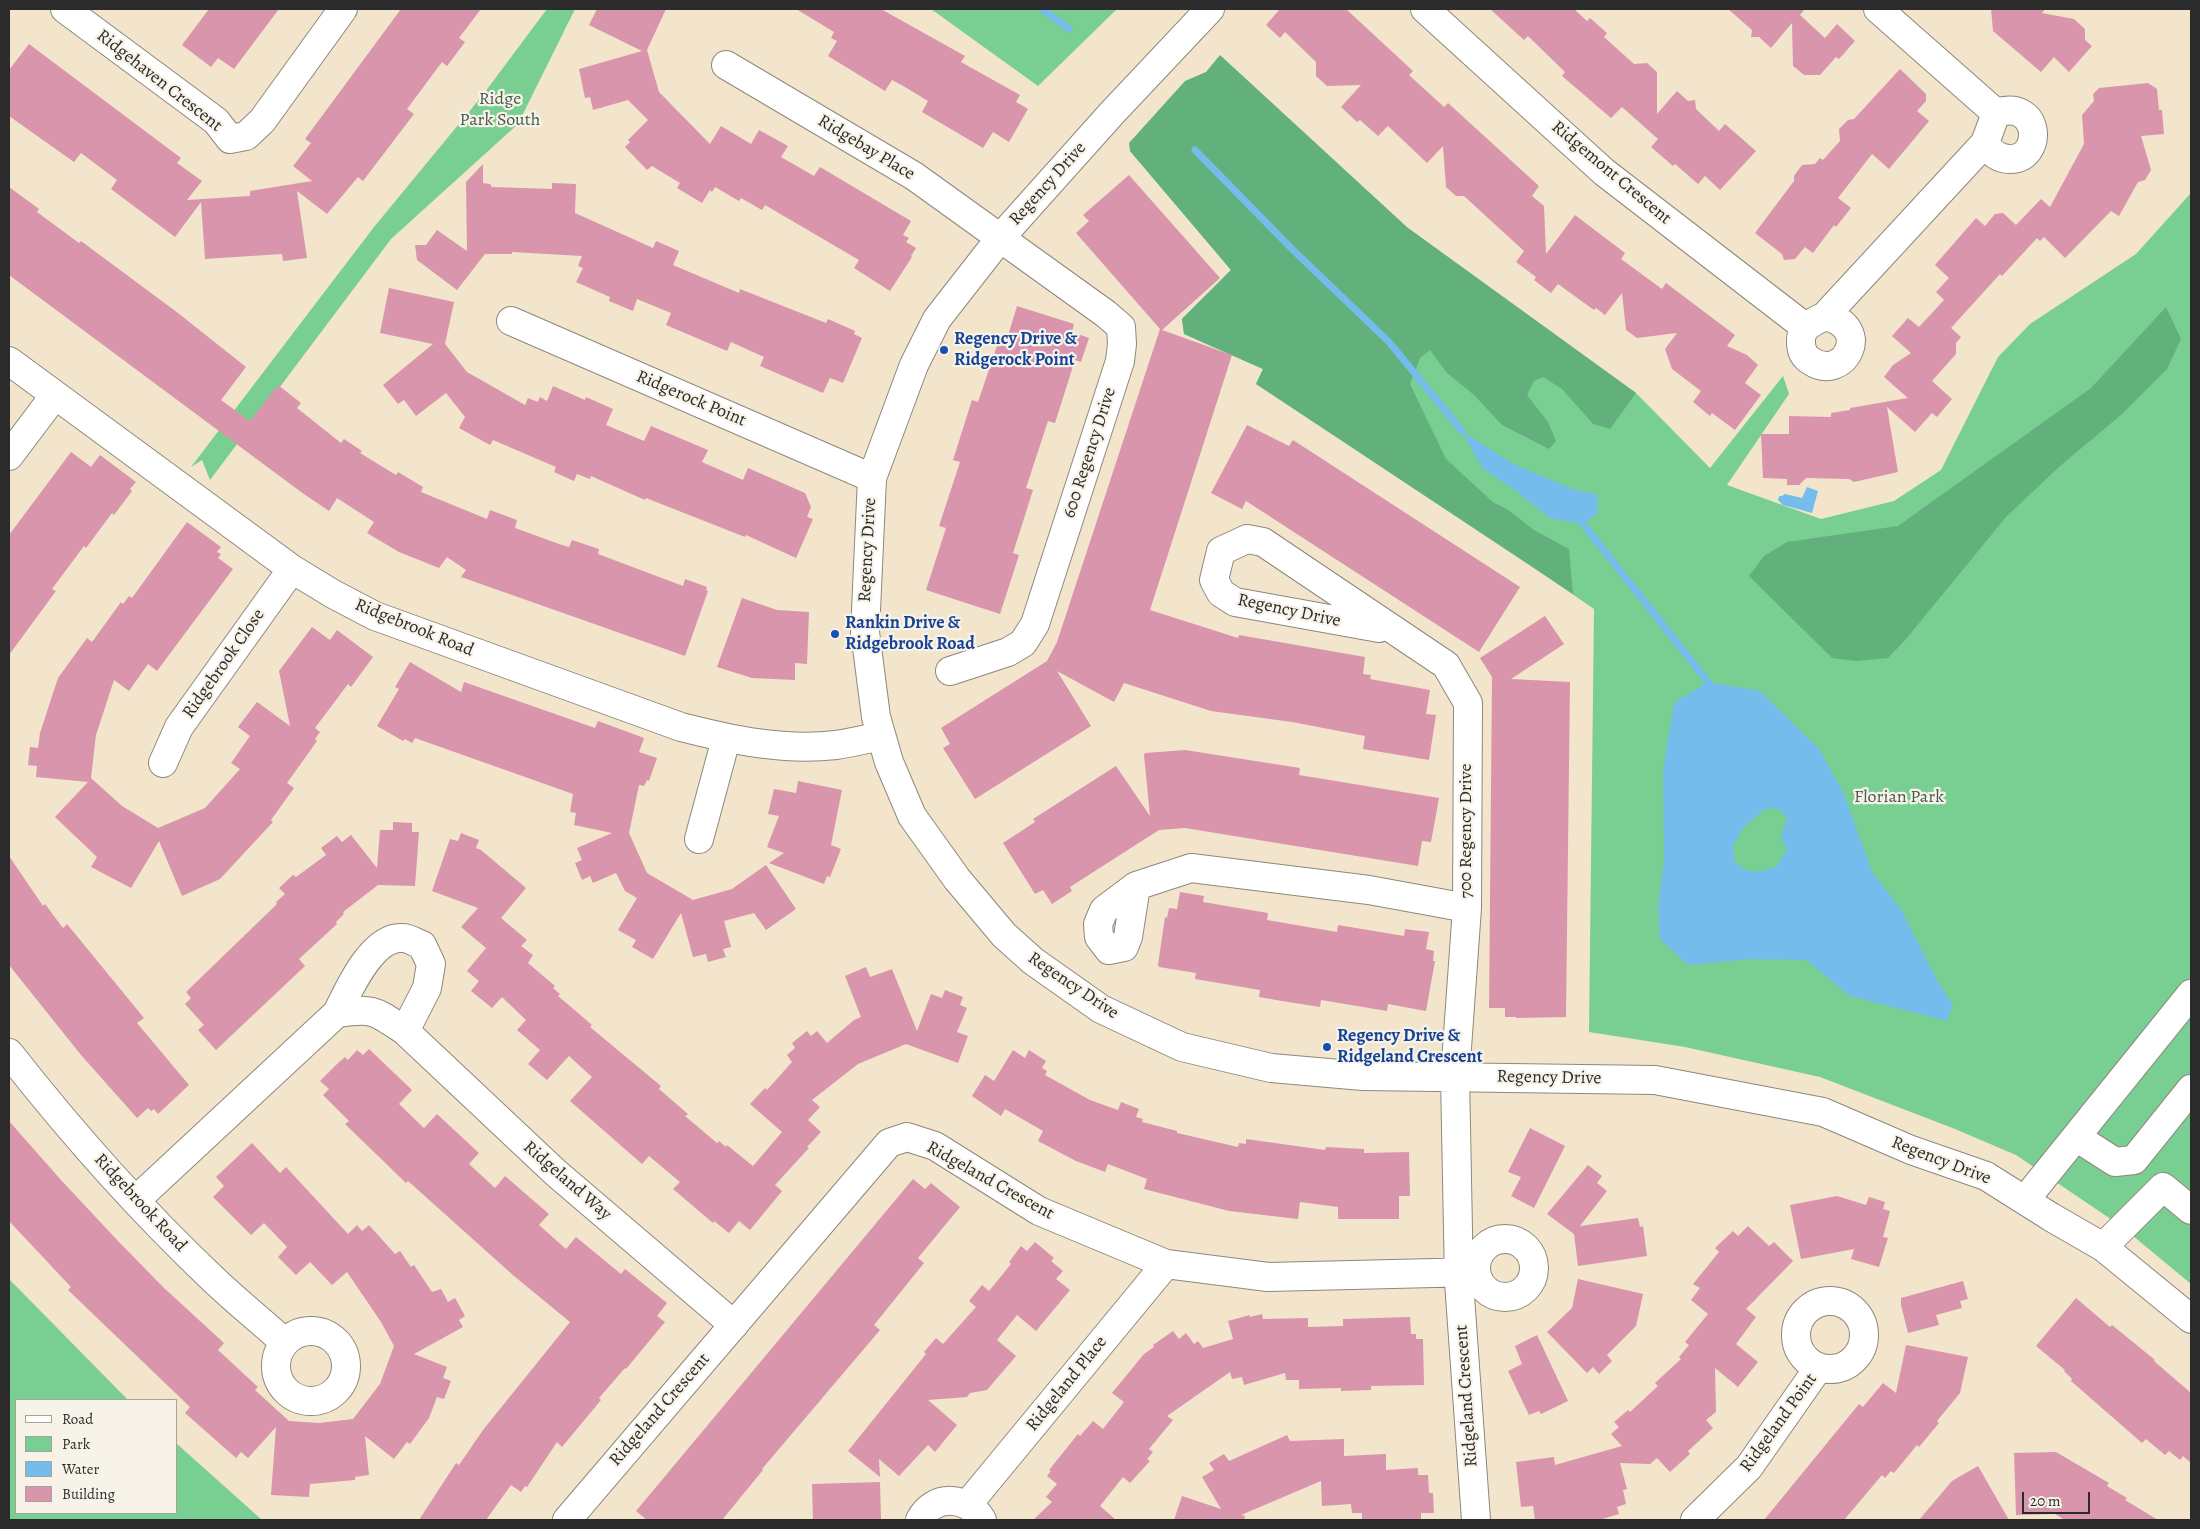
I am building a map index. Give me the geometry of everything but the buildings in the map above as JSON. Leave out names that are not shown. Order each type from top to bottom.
[{"type":"street","name":"Ridgehaven Crescent","points":[[65,9],[216,121],[230,139],[246,136],[262,121],[344,9]]},
{"type":"street","name":"Regency Drive","points":[[1210,9],[1112,113],[1001,237],[936,319],[914,365],[872,478],[865,632],[876,717],[888,762],[912,816],[957,879],[1004,935],[1033,961],[1101,1009],[1182,1047],[1272,1068],[1363,1076],[1655,1080],[1823,1112],[1910,1150],[1986,1176],[2103,1247],[2191,1319]]},
{"type":"street","name":"Ridgemont Crescent","points":[[1425,9],[1604,172],[1815,321],[1986,143],[1996,113]]},
{"type":"street","points":[[1878,9],[1996,113],[2006,110],[2018,111],[2026,116],[2034,134],[2031,146],[2023,155],[2013,159],[2001,158],[1992,152],[1986,143]]},
{"type":"street","name":"Ridgebay Place","points":[[726,65],[914,176],[1001,237]]},
{"type":"street","name":"600 Regency Drive","points":[[950,672],[1008,652],[1023,643],[1034,624],[1120,361],[1122,344],[1120,327],[1106,314],[1001,237]]},
{"type":"street","name":"Ridgerock Point","points":[[511,321],[872,478]]},
{"type":"street","name":"Ridgebrook Road","points":[[9,361],[292,569],[333,594],[375,616],[680,727],[726,739],[755,744],[796,747],[836,745],[881,736]]},
{"type":"street","points":[[9,456],[55,395]]},
{"type":"street","name":"Regency Drive","points":[[1247,539],[1263,542],[1385,625],[1378,628],[1235,602],[1221,593],[1214,580],[1221,551],[1247,539]]},
{"type":"street","name":"Ridgebrook Close","points":[[163,763],[179,727],[292,569]]},
{"type":"street","name":"700 Regency Drive","points":[[1385,625],[1446,665],[1468,703],[1467,908],[1455,1076]]},
{"type":"street","points":[[699,839],[726,739]]},
{"type":"street","points":[[1136,886],[1191,868],[1369,890],[1467,908]]},
{"type":"street","points":[[136,1200],[337,1013],[357,973],[370,956],[387,942],[403,938],[422,945],[431,964],[427,988],[405,1031]]},
{"type":"street","points":[[2025,1200],[2191,994]]},
{"type":"street","name":"Ridgeland Way","points":[[337,1013],[361,1010],[377,1012],[405,1031],[556,1173],[734,1325]]},
{"type":"street","name":"Ridgebrook Road","points":[[9,1053],[54,1110],[136,1200],[213,1280],[284,1342]]},
{"type":"street","name":"Ridgeland Crescent","points":[[1455,1076],[1468,1272],[1476,1520]]},
{"type":"street","points":[[2076,1137],[2115,1162],[2134,1160],[2191,1089]]},
{"type":"street","name":"Ridgeland Crescent","points":[[566,1520],[889,1143],[907,1138],[935,1146],[1039,1211],[1166,1264],[1268,1276],[1468,1272]]},
{"type":"street","points":[[2103,1247],[2163,1186],[2191,1210]]},
{"type":"street","name":"Ridgeland Place","points":[[975,1512],[1166,1264]]},
{"type":"street","name":"Ridgeland Point","points":[[1695,1520],[1749,1467],[1819,1367]]},
{"type":"street","points":[[920,1520],[928,1509],[937,1503],[947,1500],[958,1500],[975,1512]]},
{"type":"green space","name":"Ridge Park South","points":[[547,9],[575,9],[518,124],[391,239],[210,480],[202,460],[191,467],[374,227],[482,96]]},
{"type":"green space","points":[[931,9],[1117,9],[1038,86]]},
{"type":"green space","points":[[1220,55],[1408,228],[1636,393],[1610,429],[1593,424],[1562,389],[1543,377],[1534,381],[1527,395],[1548,422],[1556,441],[1549,449],[1502,425],[1474,395],[1446,372],[1430,350],[1420,358],[1410,384],[1446,459],[1494,503],[1507,509],[1534,530],[1569,549],[1573,594],[1256,384],[1263,369],[1184,334],[1182,319],[1231,270],[1130,151],[1129,143],[1185,81],[1206,72]]},
{"type":"green space","name":"Florian Park","points":[[1130,151],[1408,228],[1636,393],[1710,468],[1783,376],[1789,394],[1727,485],[1821,519],[1894,501],[1941,470],[1998,357],[2030,324],[2136,254],[2191,193],[2191,1284],[2121,1226],[2016,1155],[1955,1129],[1820,1077],[1685,1047],[1589,1032],[1594,609],[1476,528],[1256,384],[1263,369],[1184,334],[1182,319],[1231,270]]},
{"type":"green space","points":[[2166,307],[2181,339],[2167,369],[2121,415],[2060,466],[2006,517],[1906,639],[1888,658],[1856,661],[1832,658],[1749,576],[1764,556],[1787,542],[1898,526],[2091,388]]},
{"type":"green space","points":[[9,1279],[127,1399],[15,1399],[15,1514],[178,1514],[178,1445],[262,1520],[11,1520],[9,1518]]},
{"type":"water","points":[[1462,431],[1513,464],[1575,490],[1597,494],[1598,513],[1583,524],[1550,518],[1511,487],[1482,468]]},
{"type":"water","points":[[1807,487],[1818,491],[1812,513],[1783,505],[1778,500],[1779,496],[1785,494],[1802,498]]},
{"type":"water","points":[[1708,682],[1760,691],[1819,749],[1844,794],[1872,872],[1902,911],[1939,984],[1953,1005],[1947,1021],[1850,996],[1806,960],[1750,959],[1688,965],[1660,939],[1658,909],[1664,858],[1663,770],[1674,703]],"holes":[[[1777,808],[1787,817],[1781,838],[1787,849],[1777,866],[1755,872],[1746,870],[1735,863],[1733,846],[1743,828],[1765,809]]]},
{"type":"waterway","points":[[1042,9],[1069,29]]},
{"type":"waterway","points":[[1195,150],[1292,249],[1389,342],[1462,431]]},
{"type":"waterway","points":[[1583,524],[1708,682]]},
{"type":"place","name":"Regency Drive & Ridgerock Point","points":[[944,350]]},
{"type":"place","name":"Rankin Drive & Ridgebrook Road","points":[[835,634]]},
{"type":"place","name":"Regency Drive & Ridgeland Crescent","points":[[1327,1047]]}]
